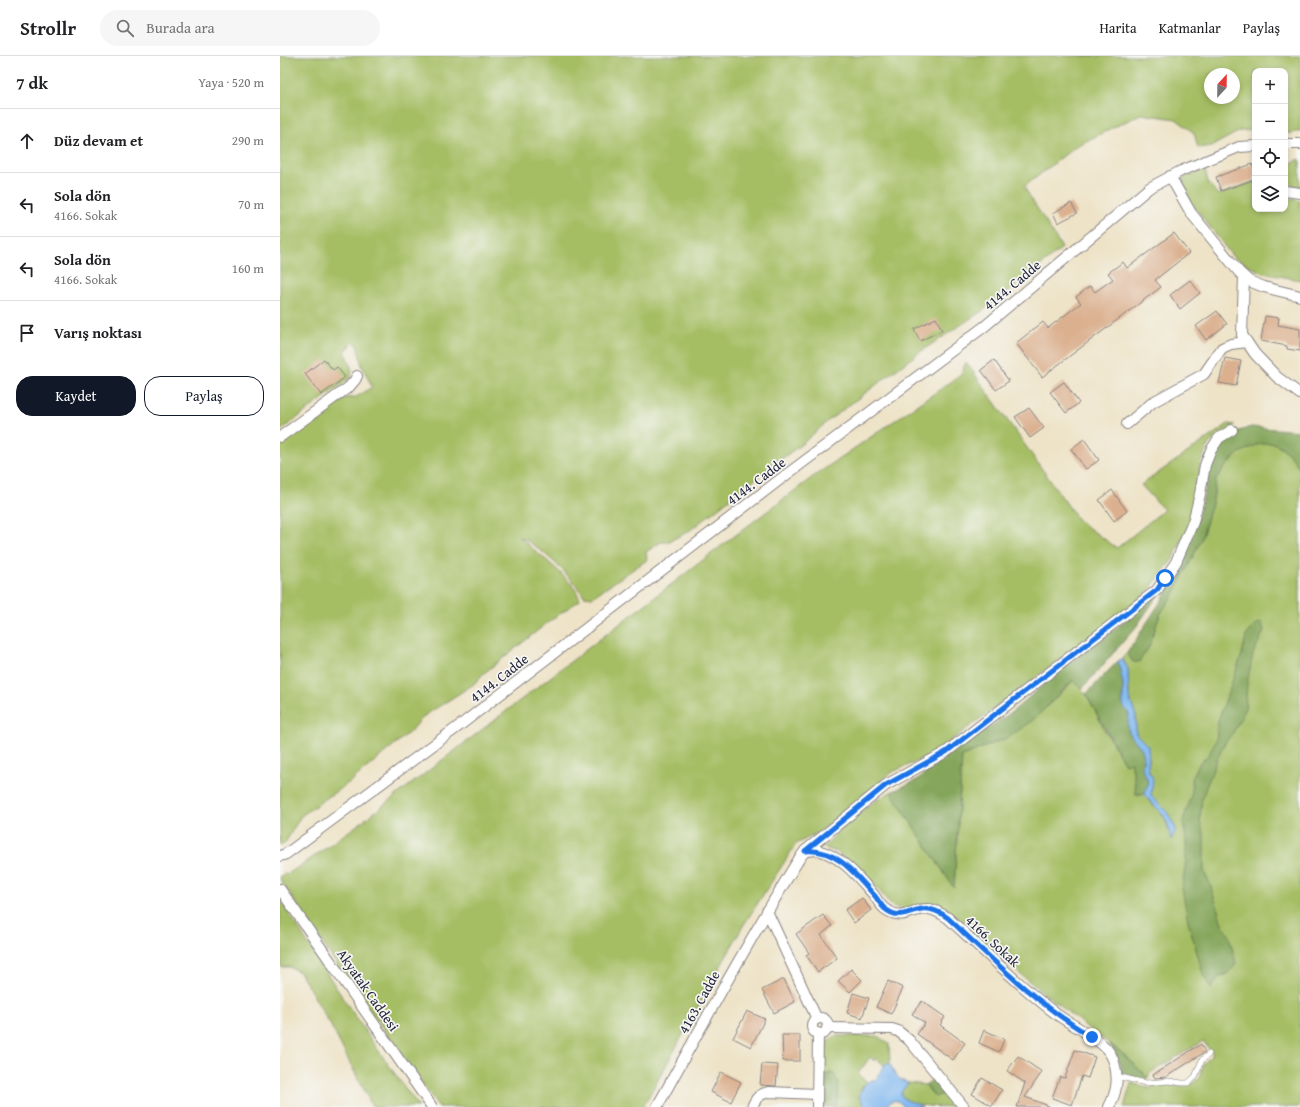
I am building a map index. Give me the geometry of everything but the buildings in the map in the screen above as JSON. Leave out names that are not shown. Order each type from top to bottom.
[{"type":"street","points":[[1288,144],[1300,144]]},
{"type":"street","name":"4144. Cadde","points":[[280,856],[286,854],[463,723],[778,481],[985,326],[1149,188],[1170,176],[1239,147],[1252,146]]},
{"type":"street","points":[[1170,176],[1191,213],[1214,243],[1244,277],[1249,281],[1264,287],[1300,296]]},
{"type":"street","points":[[1288,191],[1300,193]]},
{"type":"street","points":[[1244,277],[1242,335],[1254,354],[1277,377],[1300,394]]},
{"type":"street","points":[[1127,424],[1153,402],[1204,374],[1222,348],[1232,344],[1247,342]]},
{"type":"street","points":[[280,437],[348,386],[357,376]]},
{"type":"street","name":"4163. Cadde","points":[[657,1107],[767,911],[805,851],[886,785],[946,752],[1157,590],[1176,562],[1193,522],[1205,466],[1211,450],[1219,438],[1232,430]]},
{"type":"street","name":"4166. Sokak","points":[[805,851],[816,850],[830,855],[844,864],[854,872],[884,908],[891,912],[898,915],[905,915],[922,909],[930,909],[939,912],[948,918],[1035,998],[1069,1023],[1102,1044],[1110,1052],[1116,1076],[1116,1087],[1109,1107]]},
{"type":"street","name":"Akyatak Caddesi","points":[[280,889],[432,1107]]},
{"type":"street","points":[[767,911],[817,1019],[824,1019],[827,1023],[823,1030],[817,1107]]},
{"type":"street","points":[[823,1030],[892,1029],[898,1031],[909,1040],[964,1107]]},
{"type":"street","points":[[752,1107],[757,1096],[763,1093],[817,1094]]},
{"type":"lane","points":[[1116,1076],[1146,1083],[1169,1081],[1188,1083],[1195,1077],[1202,1060],[1209,1054]]},
{"type":"green space","points":[[280,56],[1300,56],[1300,131],[1288,133],[1288,68],[1252,68],[1252,130],[1240,131],[1212,146],[1198,148],[1194,133],[1176,119],[1141,114],[1076,146],[1024,187],[1062,248],[997,301],[917,354],[828,421],[803,443],[689,531],[668,542],[661,542],[646,552],[647,560],[592,597],[584,596],[570,578],[554,562],[519,536],[570,583],[577,592],[580,600],[551,620],[483,674],[474,684],[424,716],[412,730],[351,781],[301,816],[285,843],[280,845],[280,445],[345,398],[356,397],[372,387],[362,366],[357,344],[353,342],[345,352],[352,370],[351,377],[280,431]]},
{"type":"green space","points":[[1300,159],[1300,187],[1292,186],[1288,180],[1288,165]]},
{"type":"green space","points":[[1205,170],[1208,182],[1218,195],[1252,182],[1252,212],[1288,212],[1288,198],[1300,201],[1300,280],[1263,273],[1233,257],[1190,201],[1182,178]]},
{"type":"green space","points":[[966,362],[1079,521],[1117,548],[1164,510],[1141,485],[1228,424],[1235,425],[1218,435],[1208,445],[1200,465],[1197,496],[1189,525],[1173,559],[1147,592],[1118,616],[930,756],[892,772],[819,832],[796,844],[743,926],[643,1107],[439,1107],[331,956],[281,881],[280,876],[289,873],[302,865],[359,824],[814,476],[961,375]]},
{"type":"green space","points":[[1251,427],[1300,431],[1300,469],[1282,447],[1273,443],[1259,444],[1239,453],[1225,467],[1216,479],[1213,500],[1201,540],[1174,594],[1160,614],[1149,647],[1139,662],[1133,662],[1127,653],[1167,592],[1170,577],[1193,535],[1208,479],[1210,463],[1227,437]]},
{"type":"green space","points":[[1273,443],[1278,445],[1292,457],[1300,469],[1300,1107],[1124,1107],[1131,1083],[1150,1088],[1162,1084],[1181,1086],[1190,1085],[1199,1078],[1204,1063],[1213,1054],[1203,1041],[1150,1073],[1148,1078],[1121,1052],[1088,1028],[990,950],[953,913],[921,904],[904,910],[891,905],[869,878],[837,852],[824,848],[837,833],[855,817],[874,802],[891,792],[954,888],[962,756],[1009,737],[1034,719],[1074,680],[1089,698],[1104,729],[1125,764],[1131,762],[1136,794],[1141,795],[1145,792],[1149,801],[1161,812],[1172,839],[1176,829],[1167,812],[1151,796],[1152,776],[1149,772],[1149,759],[1144,742],[1136,734],[1136,716],[1129,698],[1128,669],[1122,658],[1127,653],[1133,662],[1149,647],[1160,614],[1174,593],[1201,540],[1213,500],[1216,479],[1225,467],[1239,453],[1259,444]]},
{"type":"green space","points":[[1160,592],[1136,627],[1082,689],[1073,680],[1034,719],[1009,737],[962,756],[954,888],[891,792],[917,780],[936,764],[1012,712],[1057,673],[1109,634]]},
{"type":"green space","points":[[1262,622],[1264,631],[1253,654],[1247,684],[1245,710],[1217,759],[1202,798],[1200,820],[1204,836],[1204,871],[1211,887],[1221,921],[1229,935],[1236,964],[1229,973],[1219,977],[1211,989],[1203,974],[1188,921],[1182,888],[1186,861],[1186,839],[1183,821],[1192,792],[1192,779],[1199,764],[1209,754],[1216,740],[1218,721],[1242,654],[1246,636],[1256,624]]},
{"type":"green space","points":[[1118,661],[1123,681],[1123,703],[1129,715],[1128,728],[1131,736],[1142,749],[1144,758],[1143,767],[1148,784],[1146,791],[1136,794],[1131,762],[1125,764],[1086,694]]},
{"type":"green space","points":[[280,899],[347,1004],[419,1107],[373,1107],[331,1026],[300,972],[289,967],[281,967],[282,950],[280,945]]},
{"type":"green space","points":[[836,1036],[877,1036],[889,1044],[890,1063],[884,1065],[876,1058],[874,1061],[870,1057],[858,1074],[867,1082],[862,1087],[859,1096],[865,1107],[832,1107],[837,1104],[834,1074],[829,1073],[823,1080],[822,1061],[826,1043]]},
{"type":"green space","points":[[1109,1043],[1121,1052],[1148,1078],[1142,1080],[1127,1074],[1121,1075],[1121,1065]]},
{"type":"green space","points":[[829,1073],[834,1074],[839,1083],[837,1104],[832,1107],[824,1107],[823,1080]]},
{"type":"green space","points":[[935,1078],[944,1093],[935,1097],[925,1085]]},
{"type":"green space","points":[[908,1083],[925,1085],[930,1092],[941,1095],[944,1093],[952,1102],[953,1107],[924,1106],[910,1102],[901,1095]]},
{"type":"water","points":[[1122,658],[1128,669],[1129,697],[1136,716],[1136,734],[1148,746],[1148,766],[1153,780],[1151,796],[1167,812],[1176,829],[1171,840],[1167,822],[1162,813],[1146,797],[1145,792],[1148,784],[1142,767],[1144,755],[1142,749],[1129,733],[1129,714],[1123,705],[1123,684],[1118,661]]},
{"type":"water","points":[[890,1063],[897,1076],[908,1083],[902,1091],[901,1095],[903,1098],[922,1107],[904,1107],[900,1102],[893,1101],[886,1107],[865,1107],[859,1096],[862,1089],[868,1082],[877,1079],[883,1066]]},
{"type":"route","points":[[1092,1037],[1069,1023],[1035,998],[948,918],[939,912],[930,909],[922,909],[905,915],[898,915],[891,912],[884,908],[854,872],[844,864],[830,855],[816,850],[805,851],[886,785],[946,752],[1157,590],[1165,578]]}]
